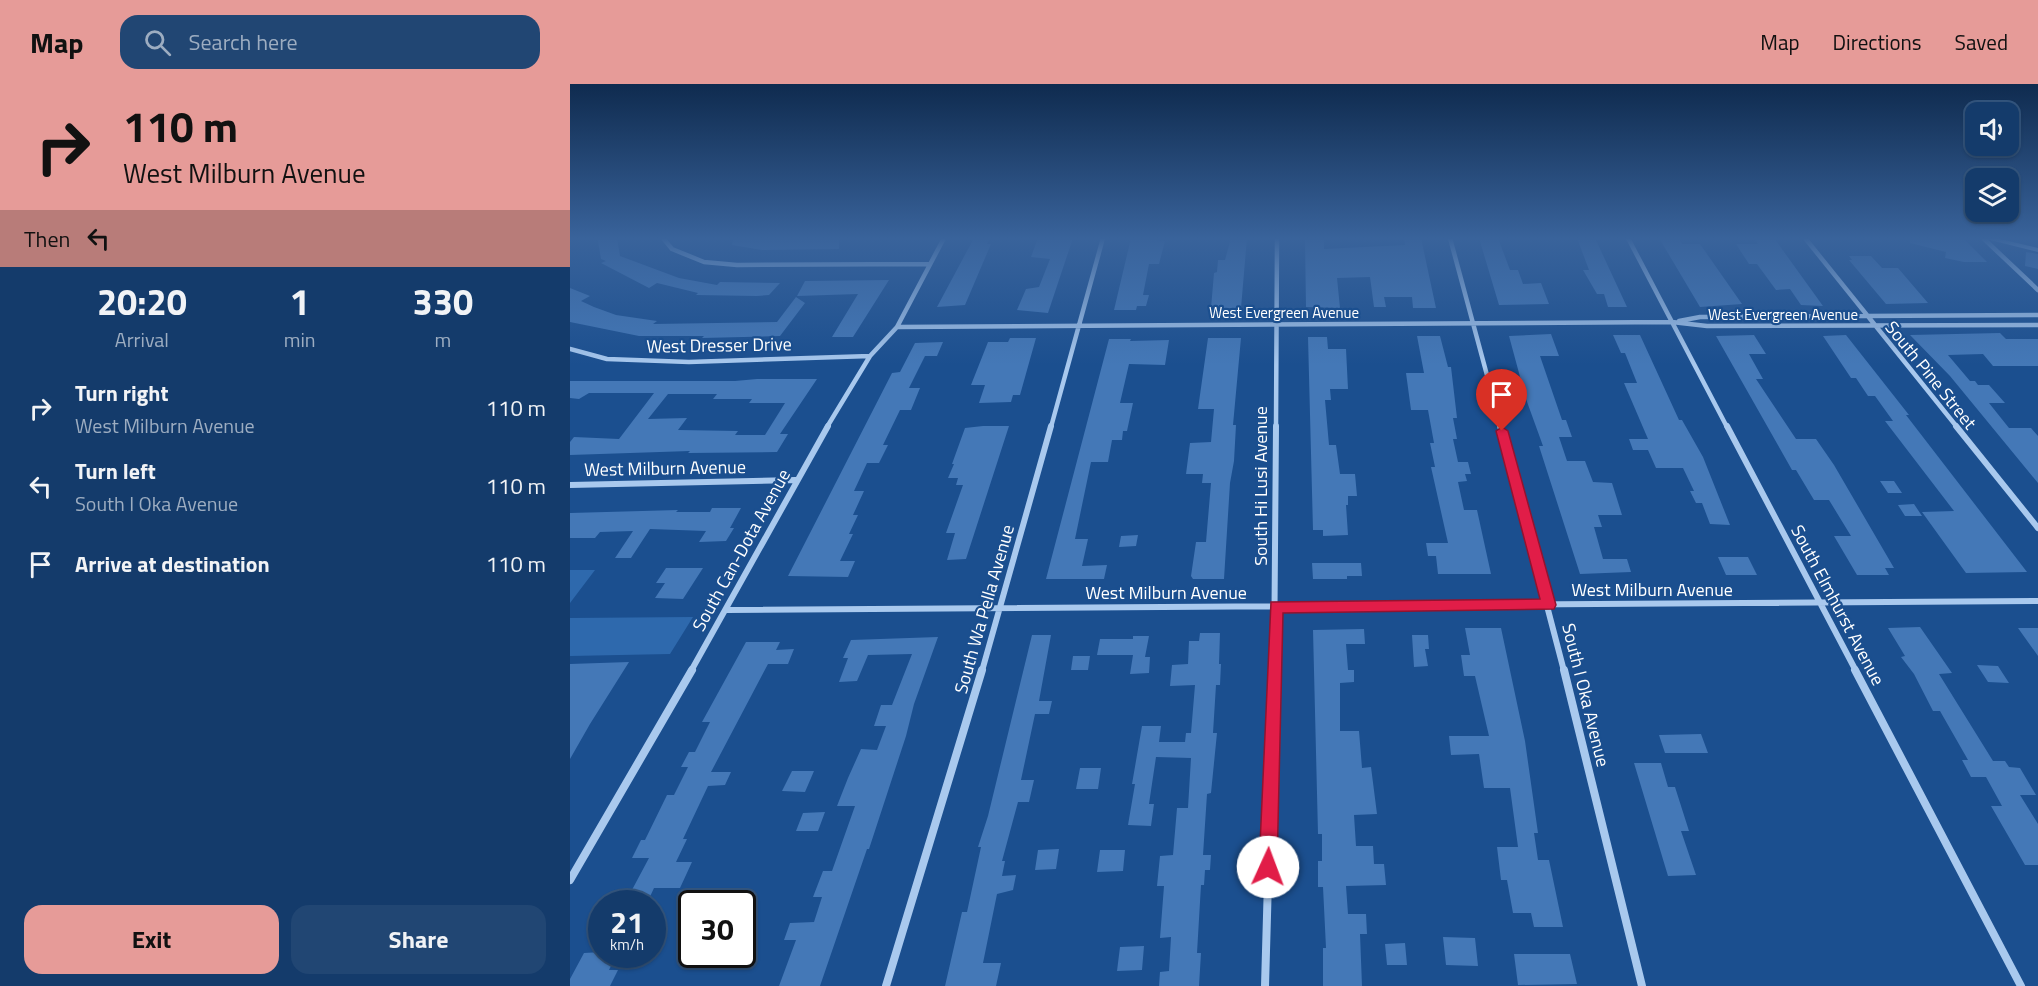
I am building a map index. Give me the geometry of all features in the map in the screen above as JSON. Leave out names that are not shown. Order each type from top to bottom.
[{"type":"street","name":"South Can-Dota Avenue","points":[[570,880],[727,610],[796,480],[870,356],[897,327],[922,280]]},
{"type":"street","name":"South Wa Pella Avenue","points":[[886,986],[1001,608],[1091,280]]},
{"type":"street","name":"South Hi Lusi Avenue","points":[[1265,986],[1276,607],[1276,280]]},
{"type":"street","name":"South I Oka Avenue","points":[[1462,280],[1548,605],[1642,986]]},
{"type":"street","name":"South Elmhurst Avenue","points":[[1650,280],[2021,986]]},
{"type":"street","name":"South Pine Street","points":[[1838,280],[2038,528]]},
{"type":"street","name":"West Evergreen Avenue","points":[[1672,322],[1700,317],[2038,315]]},
{"type":"street","name":"West Evergreen Avenue","points":[[897,327],[1473,322],[1672,322],[1707,326],[2038,325]]},
{"type":"street","name":"West Dresser Drive","points":[[570,349],[607,359],[689,362],[870,356]]},
{"type":"street","name":"West Milburn Avenue","points":[[570,485],[796,480]]},
{"type":"street","name":"West Milburn Avenue","points":[[727,610],[2038,601]]},
{"type":"shaded area","points":[[570,570],[595,570],[570,603]]},
{"type":"shaded area","points":[[693,617],[670,654],[570,656],[570,618]]},
{"type":"building","points":[[634,280],[690,280],[717,285],[720,282],[780,283],[769,295],[757,296],[696,295],[698,293],[657,283],[649,288]]},
{"type":"building","points":[[889,280],[853,337],[832,337],[858,294],[797,296],[805,281]]},
{"type":"building","points":[[951,280],[976,280],[965,305],[937,307]]},
{"type":"building","points":[[1042,280],[1059,280],[1048,313],[1017,310],[1026,289],[1039,287]]},
{"type":"building","points":[[1121,280],[1146,280],[1143,295],[1149,295],[1146,306],[1137,306],[1136,310],[1114,310]]},
{"type":"building","points":[[1213,280],[1243,280],[1241,308],[1211,308]]},
{"type":"building","points":[[1306,280],[1337,280],[1340,308],[1306,307]]},
{"type":"building","points":[[1370,280],[1430,280],[1436,308],[1413,308],[1412,297],[1384,297],[1386,307],[1374,307]]},
{"type":"building","points":[[1492,280],[1522,280],[1523,284],[1541,283],[1549,304],[1499,305]]},
{"type":"building","points":[[1589,280],[1615,280],[1627,307],[1608,307],[1604,294],[1597,294]]},
{"type":"building","points":[[1684,280],[1725,280],[1742,304],[1700,307]]},
{"type":"building","points":[[1769,280],[1804,280],[1823,306],[1801,305],[1790,289],[1776,290]]},
{"type":"building","points":[[1866,280],[1908,280],[1928,303],[1886,304]]},
{"type":"building","points":[[570,288],[590,296],[581,301],[594,307],[616,315],[657,321],[653,324],[777,322],[796,297],[805,303],[780,336],[702,338],[704,336],[639,336],[570,322]]},
{"type":"building","points":[[2000,333],[2006,339],[2038,339],[2038,366],[1993,366],[1983,354],[1948,355],[1970,381],[1975,381],[1978,385],[1989,385],[2005,403],[1989,403],[2009,428],[2031,428],[2038,436],[2038,483],[1950,376],[1910,335]]},
{"type":"building","points":[[1551,334],[1559,356],[1540,356],[1562,420],[1566,420],[1572,437],[1559,437],[1567,461],[1585,461],[1593,482],[1612,483],[1622,515],[1598,515],[1602,527],[1594,527],[1603,559],[1627,559],[1631,572],[1580,574],[1539,446],[1543,446],[1526,399],[1509,336]]},
{"type":"building","points":[[1613,335],[1640,335],[1679,420],[1682,420],[1703,457],[1730,525],[1710,524],[1702,503],[1696,503],[1690,491],[1694,491],[1683,468],[1656,468],[1648,450],[1633,450],[1629,439],[1648,439],[1624,383],[1637,383],[1625,353],[1621,353]]},
{"type":"building","points":[[1754,335],[1766,354],[1749,354],[1763,379],[1756,379],[1796,439],[1816,439],[1834,465],[1894,568],[1885,568],[1889,575],[1857,575],[1834,536],[1851,536],[1829,500],[1814,500],[1796,470],[1792,470],[1716,336]]},
{"type":"building","points":[[1846,335],[2027,572],[1966,573],[1922,512],[1954,511],[1885,421],[1893,421],[1875,396],[1868,396],[1856,378],[1851,378],[1823,336]]},
{"type":"building","points":[[1417,336],[1440,336],[1448,367],[1451,367],[1457,418],[1453,418],[1457,439],[1453,439],[1458,462],[1468,462],[1471,474],[1465,474],[1467,481],[1458,482],[1464,510],[1477,510],[1491,574],[1438,574],[1436,556],[1428,556],[1426,543],[1448,543],[1431,467],[1435,467],[1430,443],[1434,443],[1428,410],[1411,410],[1406,373],[1424,373]]},
{"type":"building","points":[[1308,337],[1327,337],[1328,349],[1346,349],[1348,389],[1330,389],[1331,400],[1325,400],[1329,445],[1336,445],[1340,474],[1355,474],[1357,496],[1348,496],[1348,505],[1346,505],[1348,535],[1323,536],[1323,530],[1313,530]]},
{"type":"building","points":[[1010,338],[1036,338],[1020,395],[1013,395],[1011,402],[979,403],[985,385],[971,385],[988,342],[1008,342]]},
{"type":"building","points":[[1208,338],[1241,338],[1233,425],[1236,425],[1234,461],[1230,483],[1224,579],[1193,579],[1191,576],[1196,542],[1206,542],[1211,483],[1202,483],[1203,474],[1186,474],[1190,443],[1211,442],[1214,409],[1198,409]]},
{"type":"building","points":[[1109,339],[1169,340],[1165,365],[1129,364],[1120,403],[1133,403],[1127,431],[1123,431],[1122,440],[1112,440],[1108,462],[1091,462],[1075,539],[1088,539],[1082,566],[1107,565],[1104,579],[1046,579]]},
{"type":"building","points":[[943,342],[937,356],[925,356],[909,388],[920,388],[911,410],[900,410],[883,445],[888,445],[879,463],[867,463],[854,491],[864,491],[853,515],[858,515],[849,534],[853,534],[840,561],[855,561],[848,577],[788,576],[892,373],[900,372],[915,343]]},
{"type":"building","points":[[817,379],[780,434],[788,434],[777,452],[688,453],[690,451],[570,455],[570,442],[574,437],[619,439],[654,393],[589,393],[579,399],[570,398],[570,381]],"holes":[[[668,394],[717,394],[713,399],[752,399],[749,403],[785,403],[765,435],[735,435],[738,431],[678,430],[687,418],[648,419]]]},
{"type":"building","points":[[1009,426],[966,559],[947,560],[955,533],[946,533],[963,485],[956,485],[958,478],[948,478],[965,428]]},
{"type":"building","points":[[1880,481],[1894,481],[1902,493],[1888,493]]},
{"type":"building","points":[[1914,504],[1922,516],[1905,516],[1898,505]]},
{"type":"building","points":[[712,508],[741,508],[730,528],[734,528],[726,541],[699,542],[706,531],[650,529],[631,558],[615,558],[633,531],[600,532],[595,538],[570,538],[570,513],[678,510],[676,512],[710,512]]},
{"type":"building","points":[[1138,535],[1136,546],[1119,547],[1121,536]]},
{"type":"building","points":[[1718,557],[1748,557],[1757,575],[1726,575]]},
{"type":"building","points":[[1312,563],[1361,563],[1362,576],[1347,576],[1347,579],[1313,579]]},
{"type":"building","points":[[666,568],[703,568],[683,599],[655,598],[665,583],[656,583]]},
{"type":"building","points":[[1920,627],[1952,673],[1939,674],[1993,761],[2005,761],[2009,767],[2020,768],[2036,795],[2020,795],[2038,824],[2038,865],[2025,865],[1991,806],[2002,806],[1986,777],[1971,777],[1962,760],[1968,760],[1940,711],[1933,711],[1914,674],[1901,657],[1905,656],[1888,628]]},
{"type":"building","points":[[1465,628],[1501,628],[1525,741],[1538,833],[1534,833],[1538,860],[1549,860],[1563,927],[1534,927],[1531,913],[1513,913],[1507,880],[1501,880],[1497,847],[1518,847],[1510,788],[1484,788],[1479,754],[1451,755],[1449,736],[1489,736],[1475,676],[1464,676],[1461,655],[1470,655]]},
{"type":"building","points":[[2018,628],[2038,628],[2038,656]]},
{"type":"building","points":[[1364,629],[1365,644],[1346,644],[1348,670],[1354,670],[1354,682],[1340,683],[1340,731],[1359,731],[1362,768],[1371,767],[1377,814],[1354,815],[1356,846],[1373,846],[1374,864],[1384,864],[1386,885],[1346,886],[1348,914],[1366,914],[1367,934],[1360,934],[1362,986],[1323,986],[1323,948],[1326,948],[1323,887],[1318,887],[1318,861],[1322,861],[1322,834],[1318,834],[1313,630]]},
{"type":"building","points":[[1200,633],[1220,633],[1219,664],[1221,664],[1220,685],[1216,685],[1213,733],[1217,733],[1211,793],[1207,794],[1203,855],[1211,855],[1210,870],[1205,870],[1204,885],[1201,885],[1197,953],[1201,953],[1199,986],[1159,986],[1160,972],[1169,971],[1171,937],[1160,938],[1164,886],[1157,886],[1160,856],[1173,855],[1177,808],[1188,808],[1191,758],[1156,757],[1149,804],[1154,804],[1151,826],[1128,825],[1135,784],[1132,784],[1142,726],[1161,726],[1159,742],[1185,742],[1186,733],[1191,733],[1195,685],[1170,686],[1172,665],[1188,664],[1189,641],[1199,641]]},
{"type":"building","points":[[1032,635],[1051,635],[1039,701],[1052,701],[1049,714],[1035,714],[1021,780],[1034,780],[1029,802],[1018,802],[1002,861],[1005,861],[1002,876],[1016,875],[1013,890],[997,894],[983,963],[1001,963],[996,986],[945,986],[962,912],[967,912],[981,847],[978,847],[988,816]]},
{"type":"building","points":[[1412,635],[1428,635],[1429,649],[1425,649],[1428,666],[1414,667]]},
{"type":"building","points":[[1133,636],[1149,636],[1145,657],[1150,657],[1149,673],[1130,674],[1133,655],[1097,655],[1100,639],[1133,639]]},
{"type":"building","points":[[938,637],[914,704],[906,736],[869,849],[867,849],[820,986],[779,986],[796,940],[784,940],[790,923],[814,922],[822,897],[813,897],[823,871],[832,871],[855,806],[837,806],[848,778],[861,749],[877,750],[886,726],[874,726],[881,705],[892,705],[912,654],[868,655],[857,681],[839,682],[848,658],[843,658],[851,640]]},
{"type":"building","points":[[746,642],[780,642],[776,650],[794,649],[788,664],[768,664],[711,772],[731,772],[725,785],[708,786],[683,839],[687,839],[676,862],[692,862],[680,888],[632,890],[649,858],[632,858],[641,840],[645,840],[667,795],[674,795],[688,767],[681,767],[689,752],[695,752],[710,722],[702,722]]},
{"type":"building","points":[[1073,656],[1090,656],[1088,670],[1071,670]]},
{"type":"building","points":[[629,662],[590,724],[570,759],[570,664]]},
{"type":"building","points":[[1977,665],[1998,666],[2009,683],[1988,682]]},
{"type":"building","points":[[1701,734],[1708,753],[1665,753],[1659,735]]},
{"type":"building","points":[[1634,763],[1661,763],[1668,787],[1675,787],[1689,831],[1681,831],[1696,875],[1668,876]]},
{"type":"building","points":[[1080,768],[1101,768],[1098,789],[1076,789]]},
{"type":"building","points":[[792,771],[814,771],[805,792],[782,791]]},
{"type":"building","points":[[825,812],[818,831],[796,831],[803,813]]},
{"type":"building","points":[[1059,849],[1056,869],[1035,870],[1038,850]]},
{"type":"building","points":[[1100,850],[1125,850],[1123,871],[1097,872]]},
{"type":"building","points":[[1443,937],[1475,938],[1478,966],[1446,965]]},
{"type":"building","points":[[1405,943],[1407,965],[1387,965],[1385,944]]},
{"type":"building","points":[[1144,946],[1142,970],[1117,971],[1120,947]]},
{"type":"building","points":[[584,953],[588,953],[588,968],[618,970],[610,986],[570,986],[570,979]]},
{"type":"building","points":[[1514,954],[1570,954],[1577,984],[1518,985]]},
{"type":"route","points":[[1268,867],[1276,607],[1548,605],[1502,431]]}]
